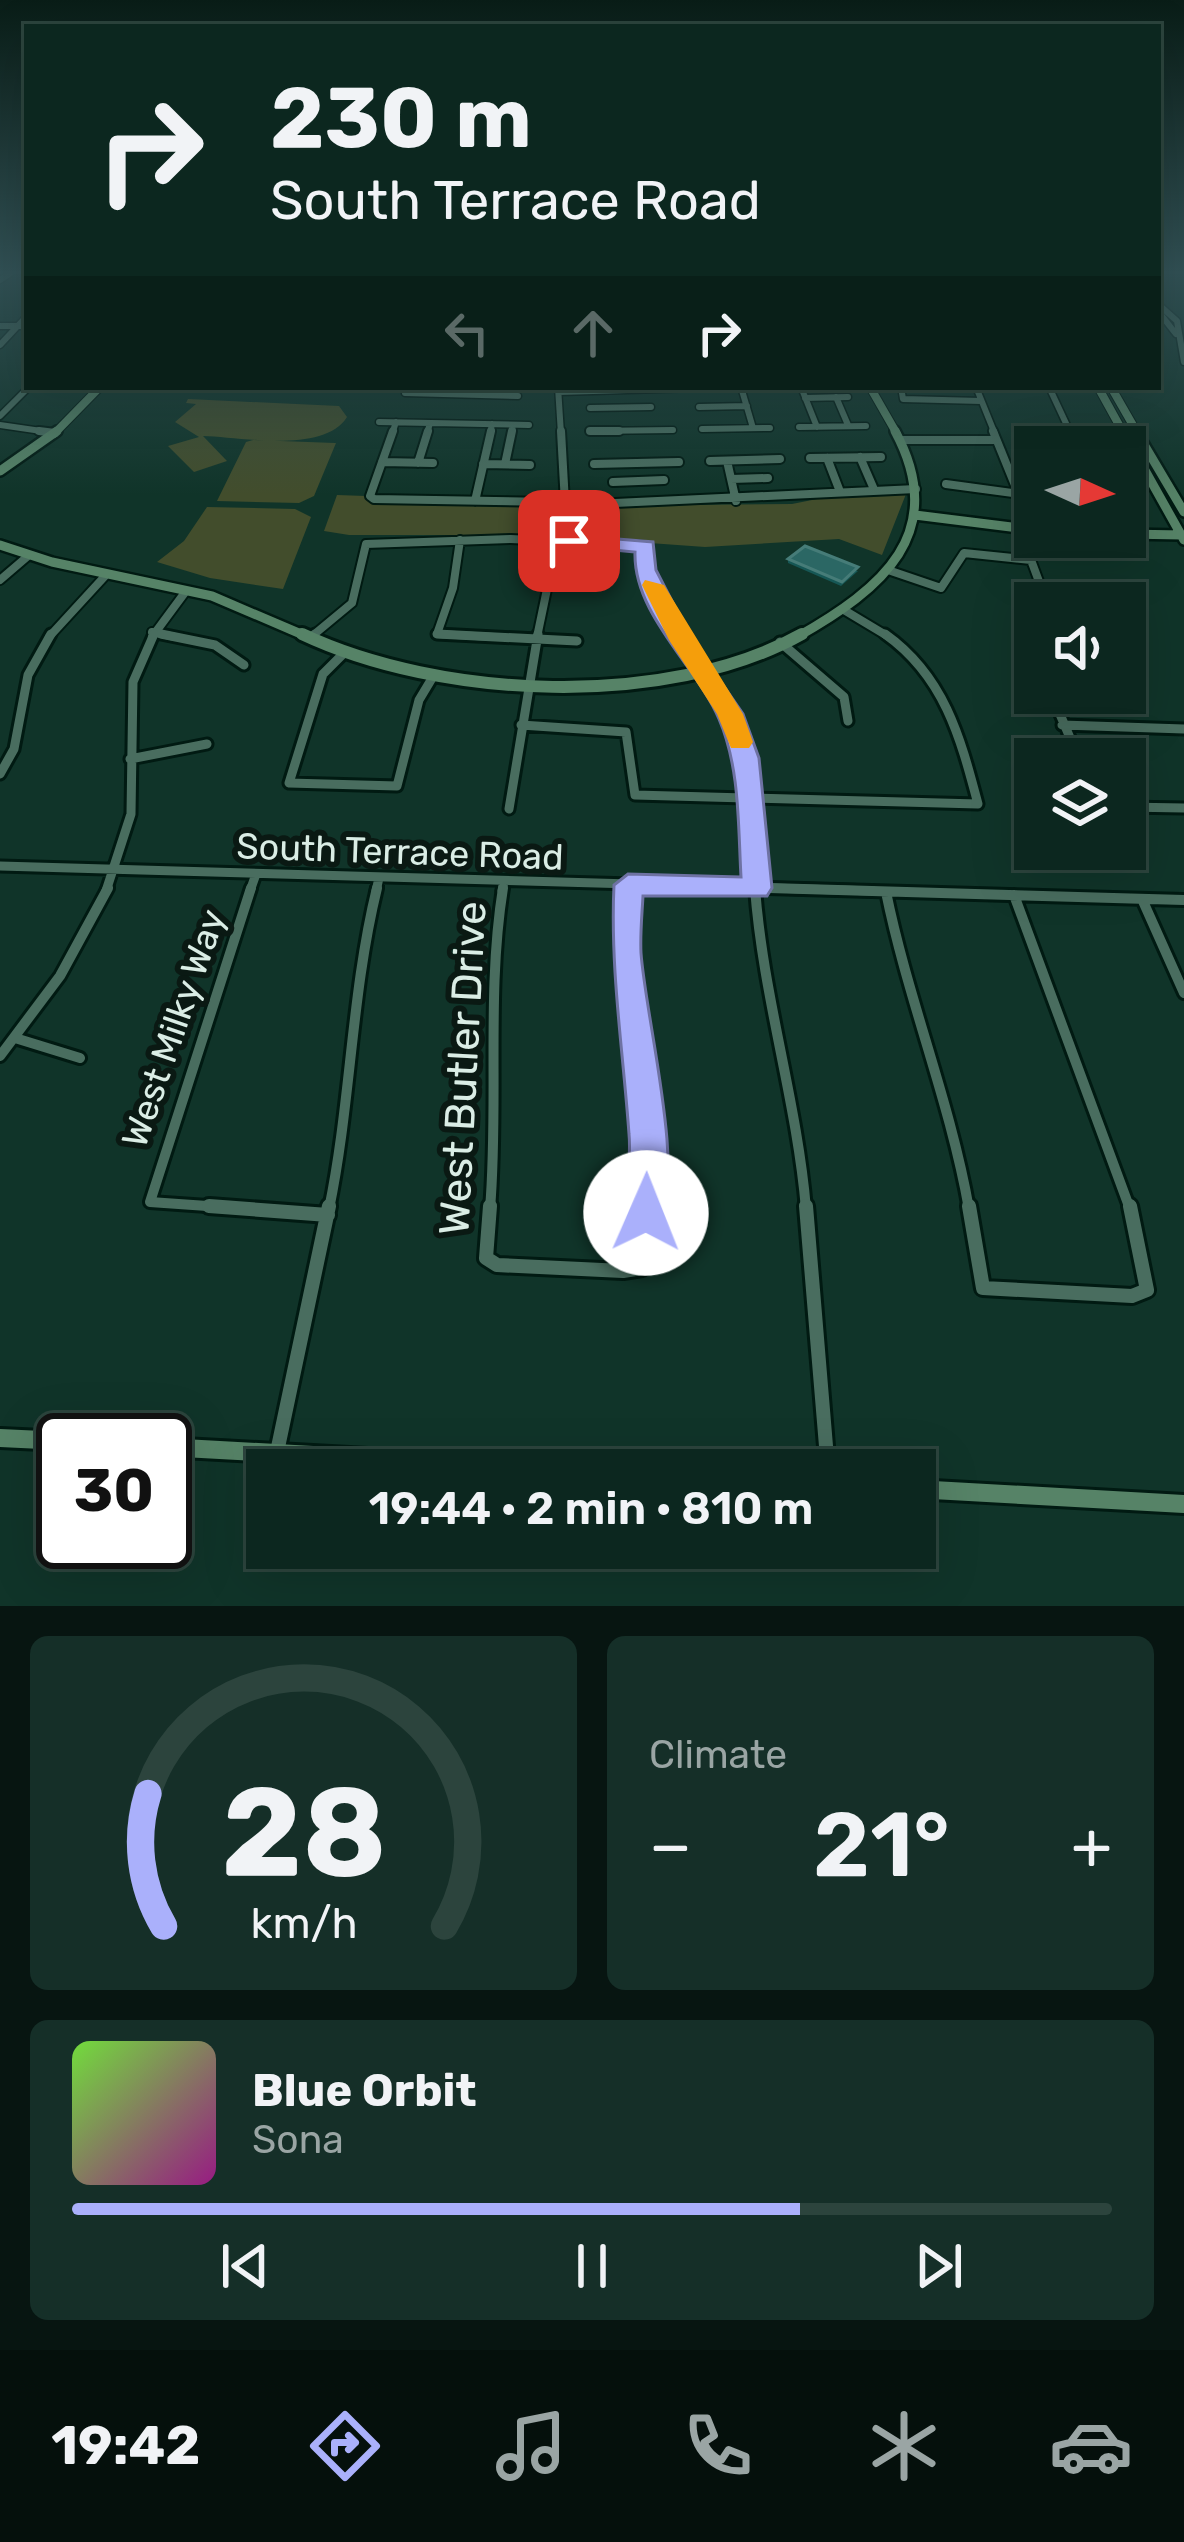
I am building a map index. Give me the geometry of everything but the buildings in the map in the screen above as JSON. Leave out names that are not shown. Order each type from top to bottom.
[{"type":"street","points":[[0,416],[26,390]]},
{"type":"street","points":[[0,471],[55,433],[97,390]]},
{"type":"street","points":[[509,809],[535,641],[565,503],[559,390]]},
{"type":"street","points":[[649,390],[656,430]]},
{"type":"street","points":[[742,390],[753,428]]},
{"type":"street","points":[[802,390],[817,427]]},
{"type":"street","points":[[0,545],[105,576],[238,604],[345,652],[434,675],[527,685],[598,684],[699,669],[780,642],[844,610],[888,570],[909,540],[916,489],[900,440],[872,390]]},
{"type":"street","points":[[902,390],[904,399],[981,401]]},
{"type":"street","points":[[977,390],[1014,483]]},
{"type":"street","points":[[1050,390],[1067,426]]},
{"type":"street","points":[[1099,390],[1182,533]]},
{"type":"street","points":[[1113,390],[1184,512]]},
{"type":"street","points":[[405,394],[517,394]]},
{"type":"street","points":[[836,397],[848,425]]},
{"type":"street","points":[[805,398],[848,397]]},
{"type":"street","points":[[699,407],[747,406]]},
{"type":"street","points":[[590,408],[651,407]]},
{"type":"street","points":[[713,407],[719,428]]},
{"type":"street","points":[[605,408],[608,431]]},
{"type":"street","points":[[379,422],[530,425]]},
{"type":"street","points":[[396,422],[372,498],[614,503],[736,500],[873,487],[916,489]]},
{"type":"street","points":[[418,463],[430,423]]},
{"type":"street","points":[[475,501],[492,424]]},
{"type":"street","points":[[0,425],[55,433]]},
{"type":"street","points":[[505,464],[513,425]]},
{"type":"street","points":[[799,427],[866,427]]},
{"type":"street","points":[[702,429],[770,428]]},
{"type":"street","points":[[590,431],[673,430]]},
{"type":"street","points":[[900,440],[996,440]]},
{"type":"street","points":[[860,457],[873,487]]},
{"type":"street","points":[[810,458],[881,457]]},
{"type":"street","points":[[827,458],[839,489]]},
{"type":"street","points":[[710,461],[780,459]]},
{"type":"street","points":[[727,460],[736,500]]},
{"type":"street","points":[[731,479],[769,481],[762,460]]},
{"type":"street","points":[[382,462],[433,463]]},
{"type":"street","points":[[613,482],[665,484],[662,462]]},
{"type":"street","points":[[594,464],[679,462]]},
{"type":"street","points":[[610,463],[614,503]]},
{"type":"street","points":[[483,464],[530,465]]},
{"type":"street","points":[[946,484],[1014,494]]},
{"type":"street","points":[[916,512],[1014,524]]},
{"type":"street","points":[[1146,532],[1182,533]]},
{"type":"street","points":[[460,540],[453,588],[437,634],[577,641]]},
{"type":"street","points":[[311,637],[352,603],[366,544],[558,540],[646,546],[645,570],[699,669],[730,714],[746,758],[761,964],[801,1147],[826,1449]]},
{"type":"street","points":[[888,570],[941,588],[964,553],[1030,560],[1039,582]]},
{"type":"street","points":[[0,580],[28,556]]},
{"type":"street","points":[[3,772],[35,656],[67,613],[105,576]]},
{"type":"street","points":[[0,1055],[72,953],[112,870],[128,825],[129,690],[152,632],[186,591]]},
{"type":"street","points":[[521,725],[626,732],[635,795],[978,804],[942,686],[891,633],[844,610]]},
{"type":"street","points":[[152,632],[215,645],[244,664]]},
{"type":"street","points":[[780,642],[844,697],[848,722]]},
{"type":"street","points":[[345,652],[323,674],[289,783],[397,786],[419,700],[434,675]]},
{"type":"street","points":[[1058,714],[1068,738]]},
{"type":"street","points":[[1062,725],[1184,729]]},
{"type":"street","points":[[130,758],[207,744]]},
{"type":"street","points":[[1146,807],[1184,808]]},
{"type":"street","name":"South Terrace Road","points":[[0,866],[1184,900]]},
{"type":"street","name":"West Milky Way","points":[[256,874],[150,1202],[328,1215]]},
{"type":"street","points":[[278,1449],[345,1132],[359,961],[379,878]]},
{"type":"street","name":"West Butler Drive","points":[[504,881],[493,949],[495,1146],[486,1258],[497,1265],[641,1268],[647,1139],[626,952],[628,885]]},
{"type":"street","points":[[886,892],[902,971],[956,1135],[983,1288],[1132,1296],[1147,1290],[1109,1144],[1034,965],[1014,895]]},
{"type":"street","points":[[1142,898],[1184,993]]},
{"type":"street","points":[[15,1038],[80,1058]]},
{"type":"street","points":[[0,1438],[36,1440]]},
{"type":"street","points":[[192,1448],[246,1451]]},
{"type":"street","points":[[936,1490],[1184,1504]]},
{"type":"green space","points":[[188,399],[339,406],[347,417],[320,436],[301,440],[203,436],[227,461],[194,472],[168,446],[199,437],[175,422],[196,404],[186,403]]},
{"type":"green space","points":[[246,442],[336,443],[314,496],[299,503],[217,501]]},
{"type":"green space","points":[[857,491],[906,494],[882,555],[839,539],[705,547],[566,537],[575,506],[792,504]]},
{"type":"green space","points":[[337,495],[366,496],[376,502],[557,508],[551,535],[349,535],[324,531]]},
{"type":"green space","points":[[207,507],[295,509],[311,517],[283,589],[210,578],[157,562],[184,541]]},
{"type":"slow traffic","points":[[653,585],[681,640],[730,714],[740,742]]},
{"type":"route","points":[[569,541],[646,546],[645,570],[681,640],[730,714],[746,758],[757,888],[628,885],[626,952],[647,1139],[646,1213]]}]
